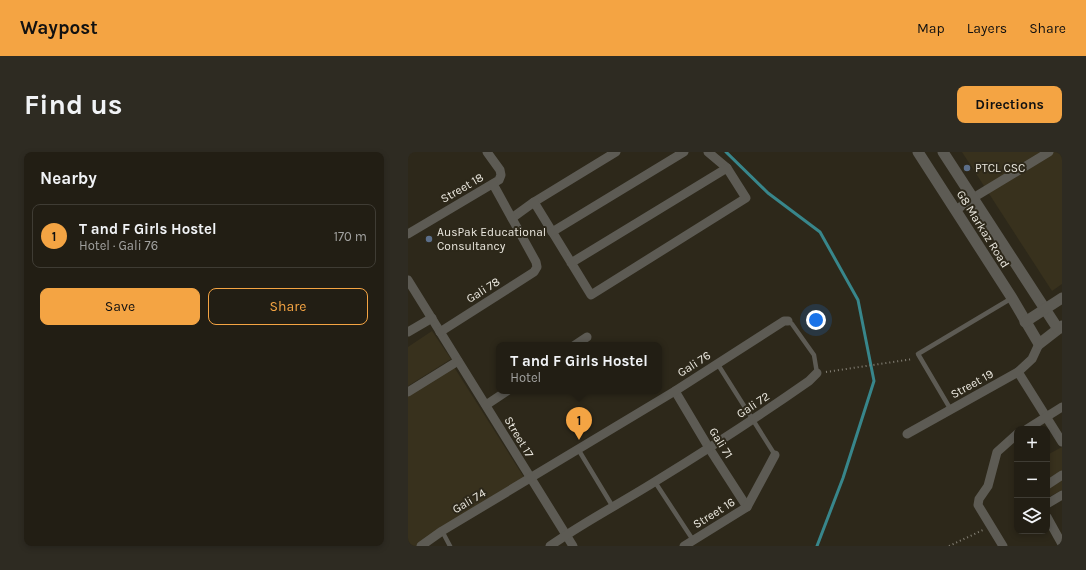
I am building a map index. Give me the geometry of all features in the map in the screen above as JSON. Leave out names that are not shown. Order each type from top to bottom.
[{"type":"street","name":"Street 18","points":[[408,234],[499,180],[501,175],[500,170],[487,152]]},
{"type":"street","points":[[493,184],[512,218],[534,202],[616,152]]},
{"type":"street","points":[[552,232],[684,152]]},
{"type":"street","points":[[534,202],[591,295],[746,198],[727,168],[708,152]]},
{"type":"street","name":"G8 Markaz Road","points":[[918,152],[1012,298],[1039,344]]},
{"type":"street","name":"G8 Markaz Road","points":[[943,152],[1044,309],[1060,327]]},
{"type":"street","points":[[956,210],[1048,152]]},
{"type":"street","points":[[571,263],[727,168]]},
{"type":"street","name":"Gali 78","points":[[440,332],[534,272],[537,267],[536,262],[512,218]]},
{"type":"street","name":"Street 17","points":[[408,280],[573,546]]},
{"type":"street","points":[[1025,322],[1062,298]]},
{"type":"street","points":[[408,332],[432,318]]},
{"type":"street","name":"Gali 76","points":[[530,478],[675,391],[784,321],[788,321]]},
{"type":"street","points":[[1039,344],[1060,327]]},
{"type":"street","points":[[580,342],[587,337]]},
{"type":"street","name":"Street 19","points":[[907,434],[1018,372],[1032,359],[1039,344]]},
{"type":"street","points":[[408,392],[458,361]]},
{"type":"street","points":[[1018,372],[1062,442]]},
{"type":"street","name":"Gali 72","points":[[655,482],[753,419],[809,381],[817,373]]},
{"type":"street","name":"Gali 71","points":[[675,391],[747,507]]},
{"type":"street","points":[[486,405],[502,394]]},
{"type":"street","points":[[1032,426],[1062,407]]},
{"type":"street","points":[[1003,546],[978,505],[979,499],[988,486],[997,452],[1014,437]]},
{"type":"street","name":"Street 16","points":[[684,546],[747,507],[775,455]]},
{"type":"street","points":[[1050,483],[1062,475]]},
{"type":"street","name":"Gali 74","points":[[421,546],[442,531],[530,478]]},
{"type":"street","points":[[550,546],[613,506],[655,482]]},
{"type":"street","points":[[1050,502],[1062,494]]},
{"type":"street","points":[[1050,522],[1062,544]]},
{"type":"lane","points":[[951,410],[918,354],[1012,298]]},
{"type":"lane","points":[[788,321],[792,324],[814,355],[817,373]]},
{"type":"lane","points":[[717,363],[775,455]]},
{"type":"lane","points":[[578,449],[613,506]]},
{"type":"lane","points":[[655,482],[693,540]]},
{"type":"lane","points":[[442,531],[450,546]]},
{"type":"path","points":[[817,373],[920,358]]},
{"type":"path","points":[[949,546],[991,526]]},
{"type":"shaded area","points":[[962,152],[1062,152],[1062,284],[1052,291]]},
{"type":"shaded area","points":[[432,331],[451,359],[408,386],[408,347]]},
{"type":"shaded area","points":[[454,367],[525,479],[419,546],[408,546],[408,396]]},
{"type":"shaded area","points":[[1062,447],[1062,490],[1050,496],[1050,462],[1050,453]]},
{"type":"waterway","points":[[726,152],[768,193],[820,232],[858,300],[874,381],[843,478],[817,546]]},
{"type":"place","name":"PTCL CSC","points":[[967,168]]},
{"type":"place","name":"AusPak Educational Consultancy","points":[[429,239]]},
{"type":"place","name":"T and F Girls Hostel","points":[[579,440]]}]
